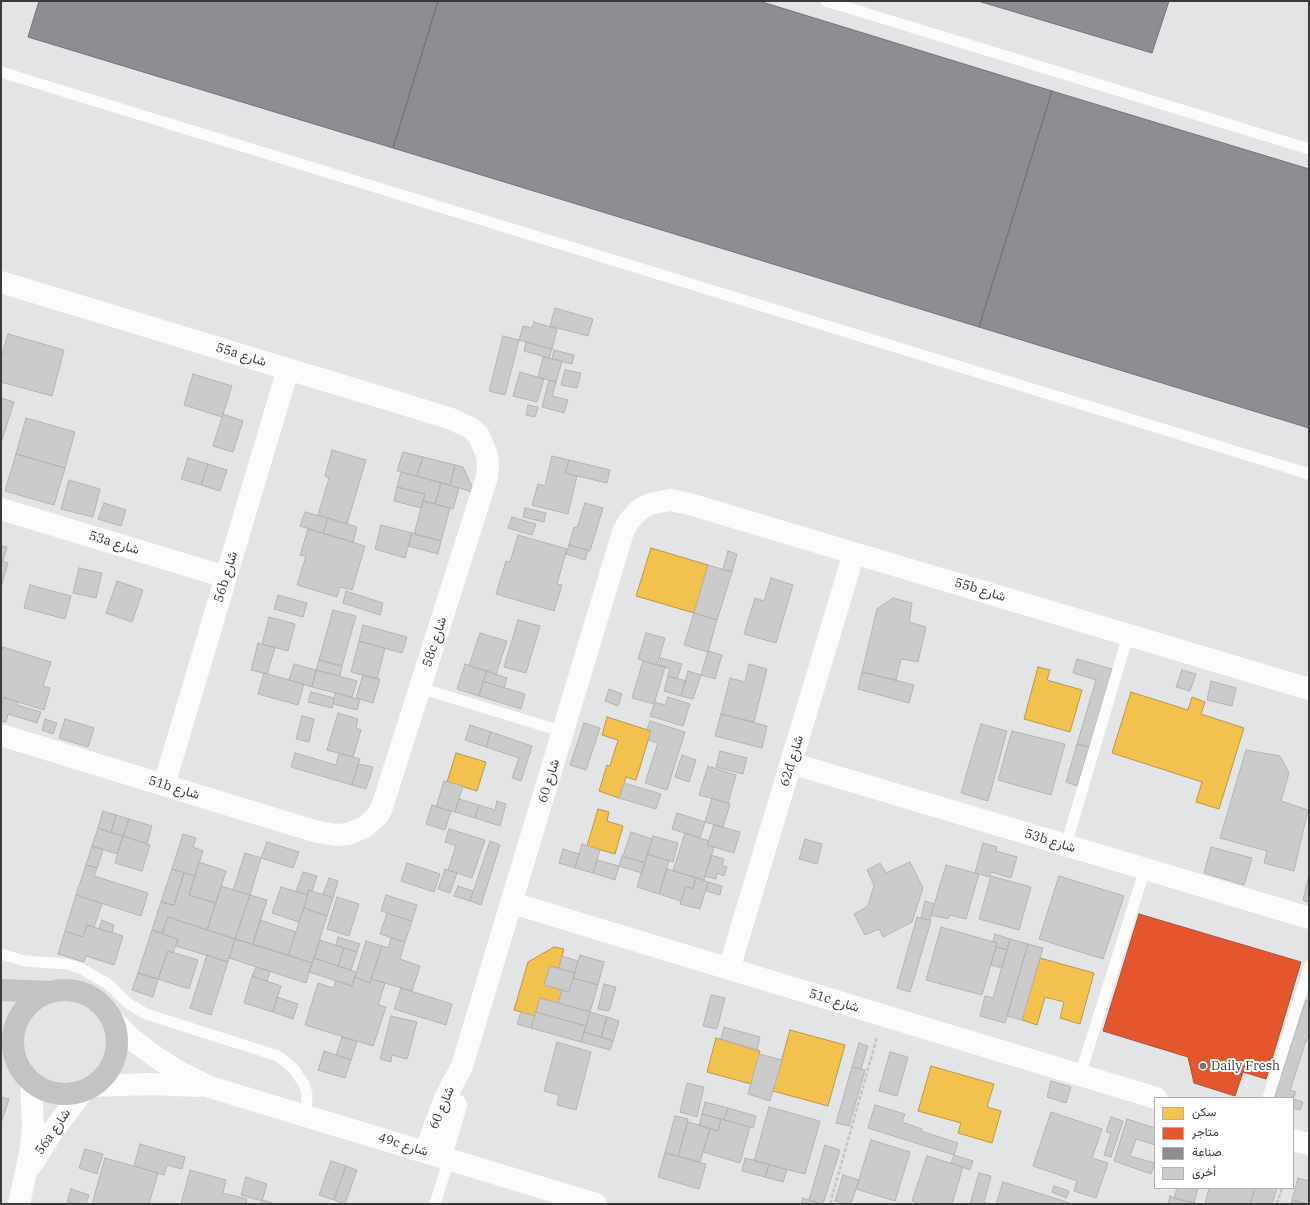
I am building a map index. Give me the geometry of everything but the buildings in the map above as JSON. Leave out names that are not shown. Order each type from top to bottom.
[{"type":"street","name":"55a شارع","points":[[1,282],[449,418],[469,427],[478,434]]},
{"type":"street","name":"56b شارع","points":[[164,785],[288,370]]},
{"type":"street","name":"58c شارع","points":[[348,834],[357,831],[372,822],[382,807],[487,477],[487,455],[478,434]]},
{"type":"street","name":"55b شارع","points":[[649,504],[660,501],[682,502],[1309,689]]},
{"type":"street","name":"شارع 60","points":[[438,1156],[457,1102],[462,1066],[564,732],[623,532],[629,521],[638,511],[649,504]]},
{"type":"street","name":"53a شارع","points":[[1,509],[226,577]]},
{"type":"street","name":"62d شارع","points":[[729,969],[854,553]]},
{"type":"street","name":"51b شارع","points":[[1,735],[314,831],[325,834],[348,834]]},
{"type":"street","name":"53b شارع","points":[[791,763],[1309,918]]},
{"type":"street","name":"51c شارع","points":[[512,903],[1154,1097]]},
{"type":"street","points":[[1,990],[54,992],[68,990],[87,995],[103,1007],[111,1018],[117,1036],[116,1056],[103,1078],[88,1088],[70,1094],[56,1093],[43,1089],[31,1081],[18,1064],[8,1046],[14,1040],[16,1027],[21,1014],[36,1000],[54,992]]},
{"type":"street","name":"49c شارع","points":[[111,1018],[133,1040],[156,1058],[210,1088],[306,1115],[596,1204]]},
{"type":"street","name":"56a شارع","points":[[19,1204],[30,1153],[33,1129],[34,1105],[31,1081]]},
{"type":"street","name":"49c شارع","points":[[88,1088],[152,1084],[210,1088]]},
{"type":"street","name":"56a شارع","points":[[25,1176],[52,1132],[88,1088]]},
{"type":"street","points":[[1294,1140],[1309,1144]]},
{"type":"lane","points":[[826,1],[1309,149]]},
{"type":"lane","points":[[1,72],[1309,474]]},
{"type":"lane","points":[[1066,845],[1128,635]]},
{"type":"lane","points":[[420,688],[564,732]]},
{"type":"lane","points":[[1080,1075],[1145,869]]},
{"type":"lane","points":[[1,954],[25,961],[66,964],[80,968],[108,984],[129,1004],[146,1014],[278,1056],[293,1068],[304,1084],[307,1094],[306,1115]]},
{"type":"lane","points":[[1268,1097],[1309,967]]},
{"type":"lane","points":[[435,1204],[438,1156]]},
{"type":"path","points":[[830,1204],[884,1016]]},
{"type":"path","points":[[1277,1204],[1282,1189]]},
{"type":"place","name":"Daily Fresh","points":[[1203,1066]]}]
